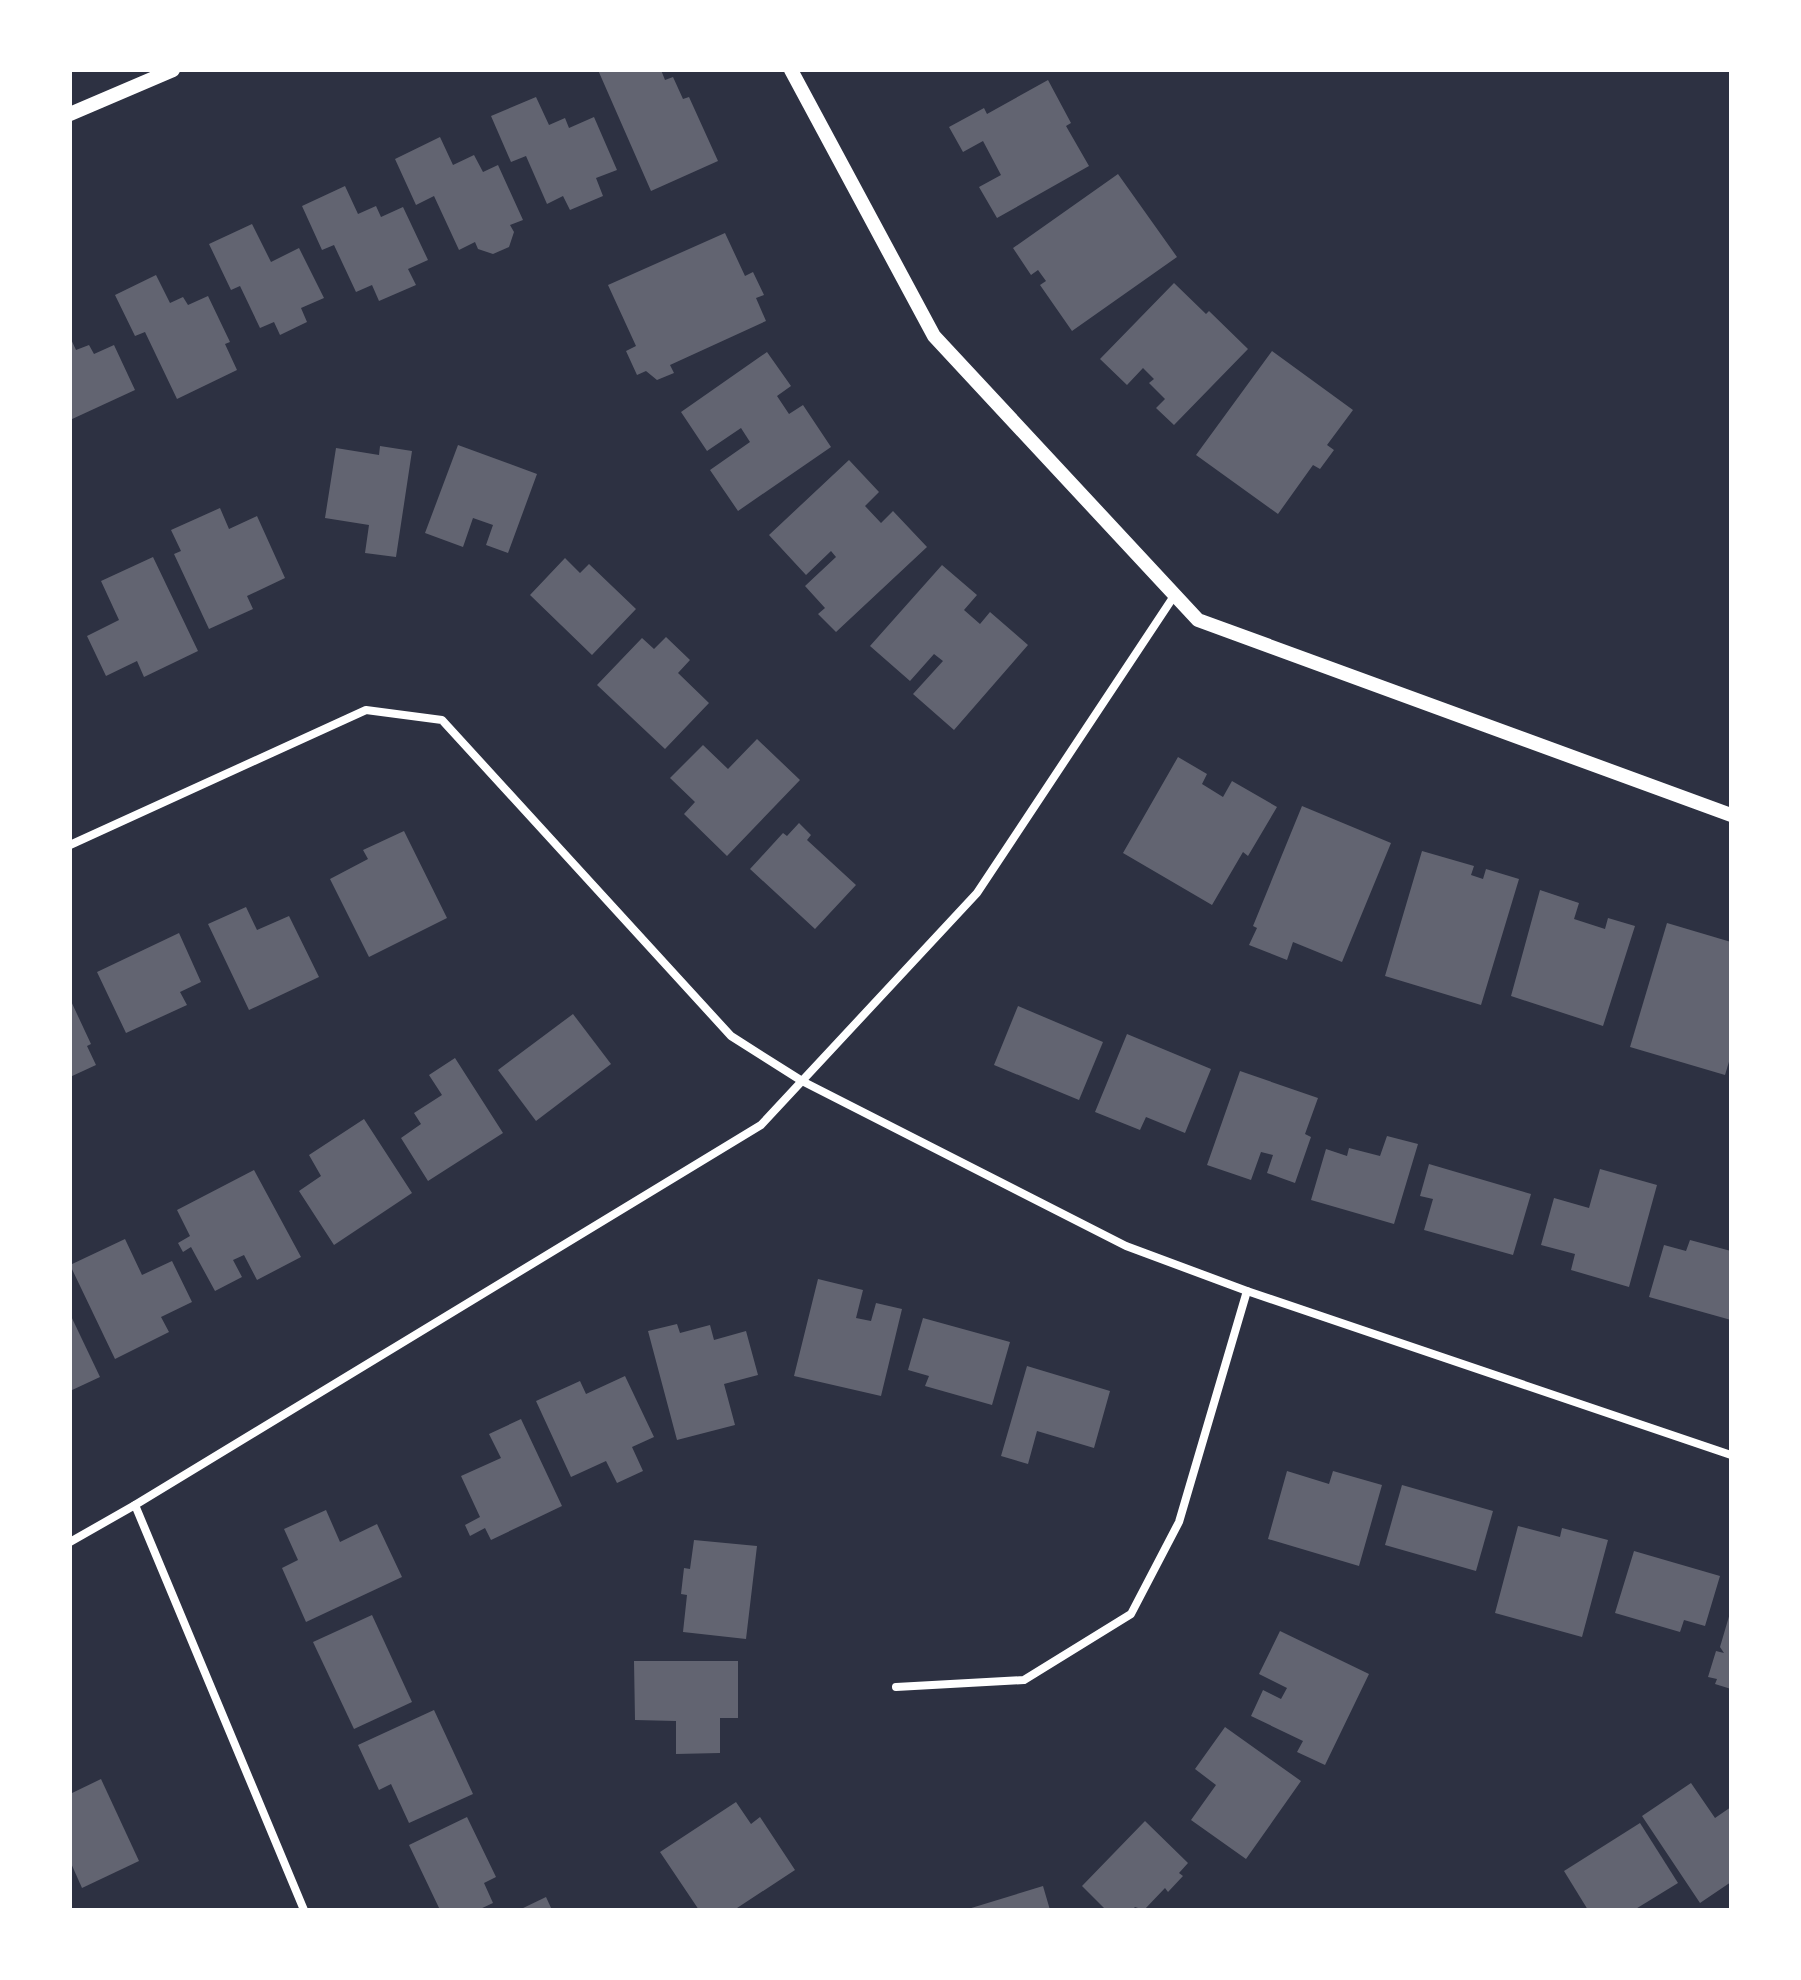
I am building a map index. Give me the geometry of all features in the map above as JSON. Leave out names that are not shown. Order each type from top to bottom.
[{"type":"street","points":[[70,114],[173,70]]},
{"type":"street","points":[[791,70],[934,336],[1198,620],[1731,815]]},
{"type":"street","points":[[70,1542],[761,1125],[977,893],[1174,596]]},
{"type":"street","points":[[70,845],[366,710],[442,720],[731,1036],[802,1081],[1126,1246],[1247,1291],[1731,1455]]},
{"type":"street","points":[[896,1687],[1024,1680],[1131,1614],[1179,1522],[1247,1291]]},
{"type":"street","points":[[135,1505],[304,1910]]},
{"type":"building","points":[[598,70],[661,70],[665,80],[673,77],[683,99],[689,97],[718,161],[651,191]]},
{"type":"building","points":[[1048,80],[1071,123],[1066,126],[1089,166],[997,218],[979,187],[1001,175],[983,141],[963,152],[949,127],[984,108],[987,114]]},
{"type":"building","points":[[536,97],[549,125],[565,118],[569,128],[594,117],[617,170],[596,178],[603,196],[570,210],[563,196],[547,204],[526,156],[511,162],[491,116]]},
{"type":"building","points":[[440,137],[453,165],[474,155],[483,172],[498,165],[523,220],[510,225],[514,232],[509,247],[493,254],[478,249],[475,242],[459,250],[434,196],[416,205],[395,159]]},
{"type":"building","points":[[1118,174],[1177,257],[1072,331],[1040,285],[1046,281],[1038,270],[1031,275],[1013,248]]},
{"type":"building","points":[[345,186],[358,214],[376,206],[381,217],[403,207],[428,260],[408,269],[416,285],[379,301],[372,285],[356,292],[334,245],[322,250],[302,206]]},
{"type":"building","points":[[252,224],[271,262],[299,248],[324,298],[301,308],[307,322],[280,335],[274,322],[260,328],[240,286],[231,290],[209,244]]},
{"type":"building","points":[[725,233],[745,276],[753,272],[764,295],[756,298],[766,321],[670,365],[674,373],[657,380],[646,371],[637,375],[626,351],[636,346],[608,285]]},
{"type":"building","points":[[156,275],[170,303],[183,297],[188,305],[208,296],[230,342],[225,344],[237,370],[177,399],[145,332],[135,336],[115,295]]},
{"type":"building","points":[[1174,283],[1206,314],[1209,311],[1248,349],[1174,425],[1156,408],[1165,399],[1149,383],[1154,379],[1143,368],[1127,385],[1100,359]]},
{"type":"building","points":[[70,337],[76,350],[89,345],[94,354],[114,345],[135,390],[70,420]]},
{"type":"building","points":[[1272,351],[1353,410],[1327,445],[1334,450],[1320,469],[1313,465],[1278,514],[1196,455]]},
{"type":"building","points":[[767,352],[791,386],[777,396],[789,414],[803,405],[831,447],[738,511],[710,470],[750,442],[741,428],[707,451],[681,412]]},
{"type":"building","points":[[458,445],[537,474],[508,553],[486,545],[493,525],[473,518],[463,547],[425,533]]},
{"type":"building","points":[[380,446],[412,451],[396,557],[365,553],[369,525],[325,518],[336,448],[379,455]]},
{"type":"building","points":[[849,460],[879,492],[865,506],[881,523],[893,511],[927,547],[836,632],[818,614],[825,608],[805,586],[836,557],[831,551],[806,575],[769,535]]},
{"type":"building","points":[[220,508],[229,529],[257,516],[285,578],[247,596],[253,609],[209,629],[174,554],[181,551],[171,530]]},
{"type":"building","points":[[153,557],[198,651],[144,677],[137,661],[106,676],[87,636],[119,620],[101,581]]},
{"type":"building","points":[[565,558],[580,573],[589,564],[636,609],[592,655],[530,595]]},
{"type":"building","points":[[942,565],[977,595],[964,610],[980,624],[990,612],[1028,645],[954,730],[913,694],[943,661],[934,654],[910,681],[870,646]]},
{"type":"building","points":[[666,637],[690,660],[678,673],[709,703],[665,749],[597,685],[642,638],[654,649]]},
{"type":"building","points":[[757,739],[800,780],[727,856],[684,814],[695,802],[670,778],[703,745],[728,769]]},
{"type":"building","points":[[1178,757],[1207,774],[1202,784],[1223,797],[1232,781],[1277,807],[1248,856],[1243,852],[1212,905],[1123,853]]},
{"type":"building","points":[[1302,806],[1391,843],[1342,962],[1293,942],[1287,960],[1249,945],[1257,928],[1253,926]]},
{"type":"building","points":[[799,823],[811,835],[807,840],[856,885],[815,929],[750,869],[783,833],[787,836]]},
{"type":"building","points":[[404,831],[447,918],[369,957],[330,879],[368,859],[363,850]]},
{"type":"building","points":[[1422,851],[1474,866],[1471,875],[1483,879],[1486,869],[1519,879],[1481,1005],[1385,976]]},
{"type":"building","points":[[1540,890],[1579,903],[1574,919],[1605,929],[1608,918],[1635,926],[1603,1026],[1511,996]]},
{"type":"building","points":[[246,907],[257,930],[289,916],[319,977],[249,1010],[208,924]]},
{"type":"building","points":[[1667,923],[1731,942],[1731,1055],[1725,1075],[1630,1047]]},
{"type":"building","points":[[179,933],[201,982],[180,992],[187,1005],[126,1033],[97,972]]},
{"type":"building","points":[[70,999],[91,1044],[87,1046],[96,1065],[70,1077]]},
{"type":"building","points":[[1018,1006],[1103,1042],[1079,1100],[994,1065]]},
{"type":"building","points":[[573,1014],[611,1064],[536,1121],[498,1070]]},
{"type":"building","points":[[1127,1034],[1211,1069],[1185,1133],[1146,1117],[1140,1130],[1095,1112]]},
{"type":"building","points":[[455,1058],[503,1133],[428,1181],[401,1138],[421,1124],[414,1113],[442,1095],[429,1075]]},
{"type":"building","points":[[1240,1071],[1318,1098],[1305,1134],[1311,1137],[1295,1183],[1267,1173],[1273,1155],[1261,1152],[1251,1180],[1207,1165]]},
{"type":"building","points":[[364,1119],[412,1193],[334,1245],[299,1191],[321,1176],[309,1155]]},
{"type":"building","points":[[1387,1136],[1418,1144],[1394,1224],[1311,1200],[1326,1149],[1347,1156],[1349,1148],[1380,1156]]},
{"type":"building","points":[[1429,1164],[1531,1194],[1513,1255],[1424,1230],[1433,1199],[1420,1196]]},
{"type":"building","points":[[1600,1169],[1657,1185],[1629,1287],[1571,1270],[1575,1254],[1541,1245],[1554,1198],[1589,1208]]},
{"type":"building","points":[[254,1170],[301,1257],[257,1280],[244,1255],[233,1260],[242,1277],[215,1291],[191,1247],[183,1252],[178,1243],[190,1236],[177,1210]]},
{"type":"building","points":[[125,1239],[142,1275],[172,1261],[192,1302],[161,1317],[169,1332],[115,1359],[70,1265]]},
{"type":"building","points":[[1690,1240],[1731,1251],[1731,1320],[1649,1297],[1664,1245],[1686,1251]]},
{"type":"building","points":[[818,1279],[863,1290],[856,1318],[871,1321],[876,1303],[902,1309],[881,1396],[794,1376]]},
{"type":"building","points":[[70,1314],[100,1377],[70,1391]]},
{"type":"building","points":[[923,1318],[1010,1342],[992,1405],[925,1386],[929,1376],[908,1370]]},
{"type":"building","points":[[677,1324],[680,1333],[710,1325],[714,1340],[746,1331],[758,1375],[724,1384],[735,1425],[677,1440],[648,1331]]},
{"type":"building","points":[[1027,1366],[1110,1391],[1094,1448],[1037,1431],[1028,1464],[1001,1456]]},
{"type":"building","points":[[625,1376],[654,1437],[632,1447],[643,1471],[617,1483],[606,1461],[571,1477],[536,1401],[580,1381],[586,1394]]},
{"type":"building","points":[[521,1419],[562,1506],[491,1540],[485,1528],[470,1536],[465,1525],[480,1517],[461,1476],[501,1458],[489,1434]]},
{"type":"building","points":[[1287,1471],[1329,1484],[1333,1471],[1382,1485],[1359,1566],[1268,1539]]},
{"type":"building","points":[[1402,1485],[1493,1511],[1476,1571],[1385,1545]]},
{"type":"building","points":[[326,1510],[340,1542],[377,1524],[402,1577],[306,1622],[282,1568],[298,1560],[284,1529]]},
{"type":"building","points":[[1518,1526],[1560,1537],[1562,1528],[1608,1540],[1582,1637],[1495,1613]]},
{"type":"building","points":[[694,1540],[757,1546],[746,1639],[683,1632],[687,1595],[681,1594],[684,1568],[690,1569]]},
{"type":"building","points":[[1634,1551],[1720,1576],[1705,1626],[1684,1620],[1680,1632],[1615,1613]]},
{"type":"building","points":[[1730,1613],[1731,1689],[1715,1684],[1717,1679],[1708,1677],[1716,1651],[1724,1653],[1720,1647]]},
{"type":"building","points":[[372,1615],[412,1702],[354,1729],[313,1642]]},
{"type":"building","points":[[1280,1631],[1369,1674],[1325,1765],[1297,1752],[1303,1741],[1251,1716],[1263,1690],[1281,1699],[1287,1688],[1259,1674]]},
{"type":"building","points":[[634,1661],[738,1661],[738,1718],[720,1718],[720,1753],[676,1754],[676,1721],[635,1720]]},
{"type":"building","points":[[434,1710],[473,1794],[409,1823],[391,1784],[379,1790],[358,1745]]},
{"type":"building","points":[[1225,1727],[1301,1781],[1246,1859],[1191,1820],[1216,1785],[1195,1769]]},
{"type":"building","points":[[101,1779],[139,1861],[82,1888],[70,1861],[70,1794]]},
{"type":"building","points":[[1691,1783],[1715,1818],[1731,1807],[1731,1882],[1700,1903],[1642,1816]]},
{"type":"building","points":[[736,1802],[751,1824],[760,1817],[795,1870],[734,1910],[699,1910],[660,1852]]},
{"type":"building","points":[[467,1817],[496,1877],[484,1883],[493,1903],[478,1910],[440,1910],[409,1845]]},
{"type":"building","points":[[1145,1821],[1188,1863],[1179,1873],[1183,1876],[1168,1892],[1165,1888],[1144,1910],[1135,1907],[1132,1910],[1106,1910],[1082,1886]]},
{"type":"building","points":[[1640,1823],[1678,1883],[1634,1910],[1588,1910],[1564,1871]]},
{"type":"building","points":[[1043,1886],[1050,1910],[968,1910],[968,1909]]},
{"type":"building","points":[[546,1897],[552,1910],[519,1910]]}]
